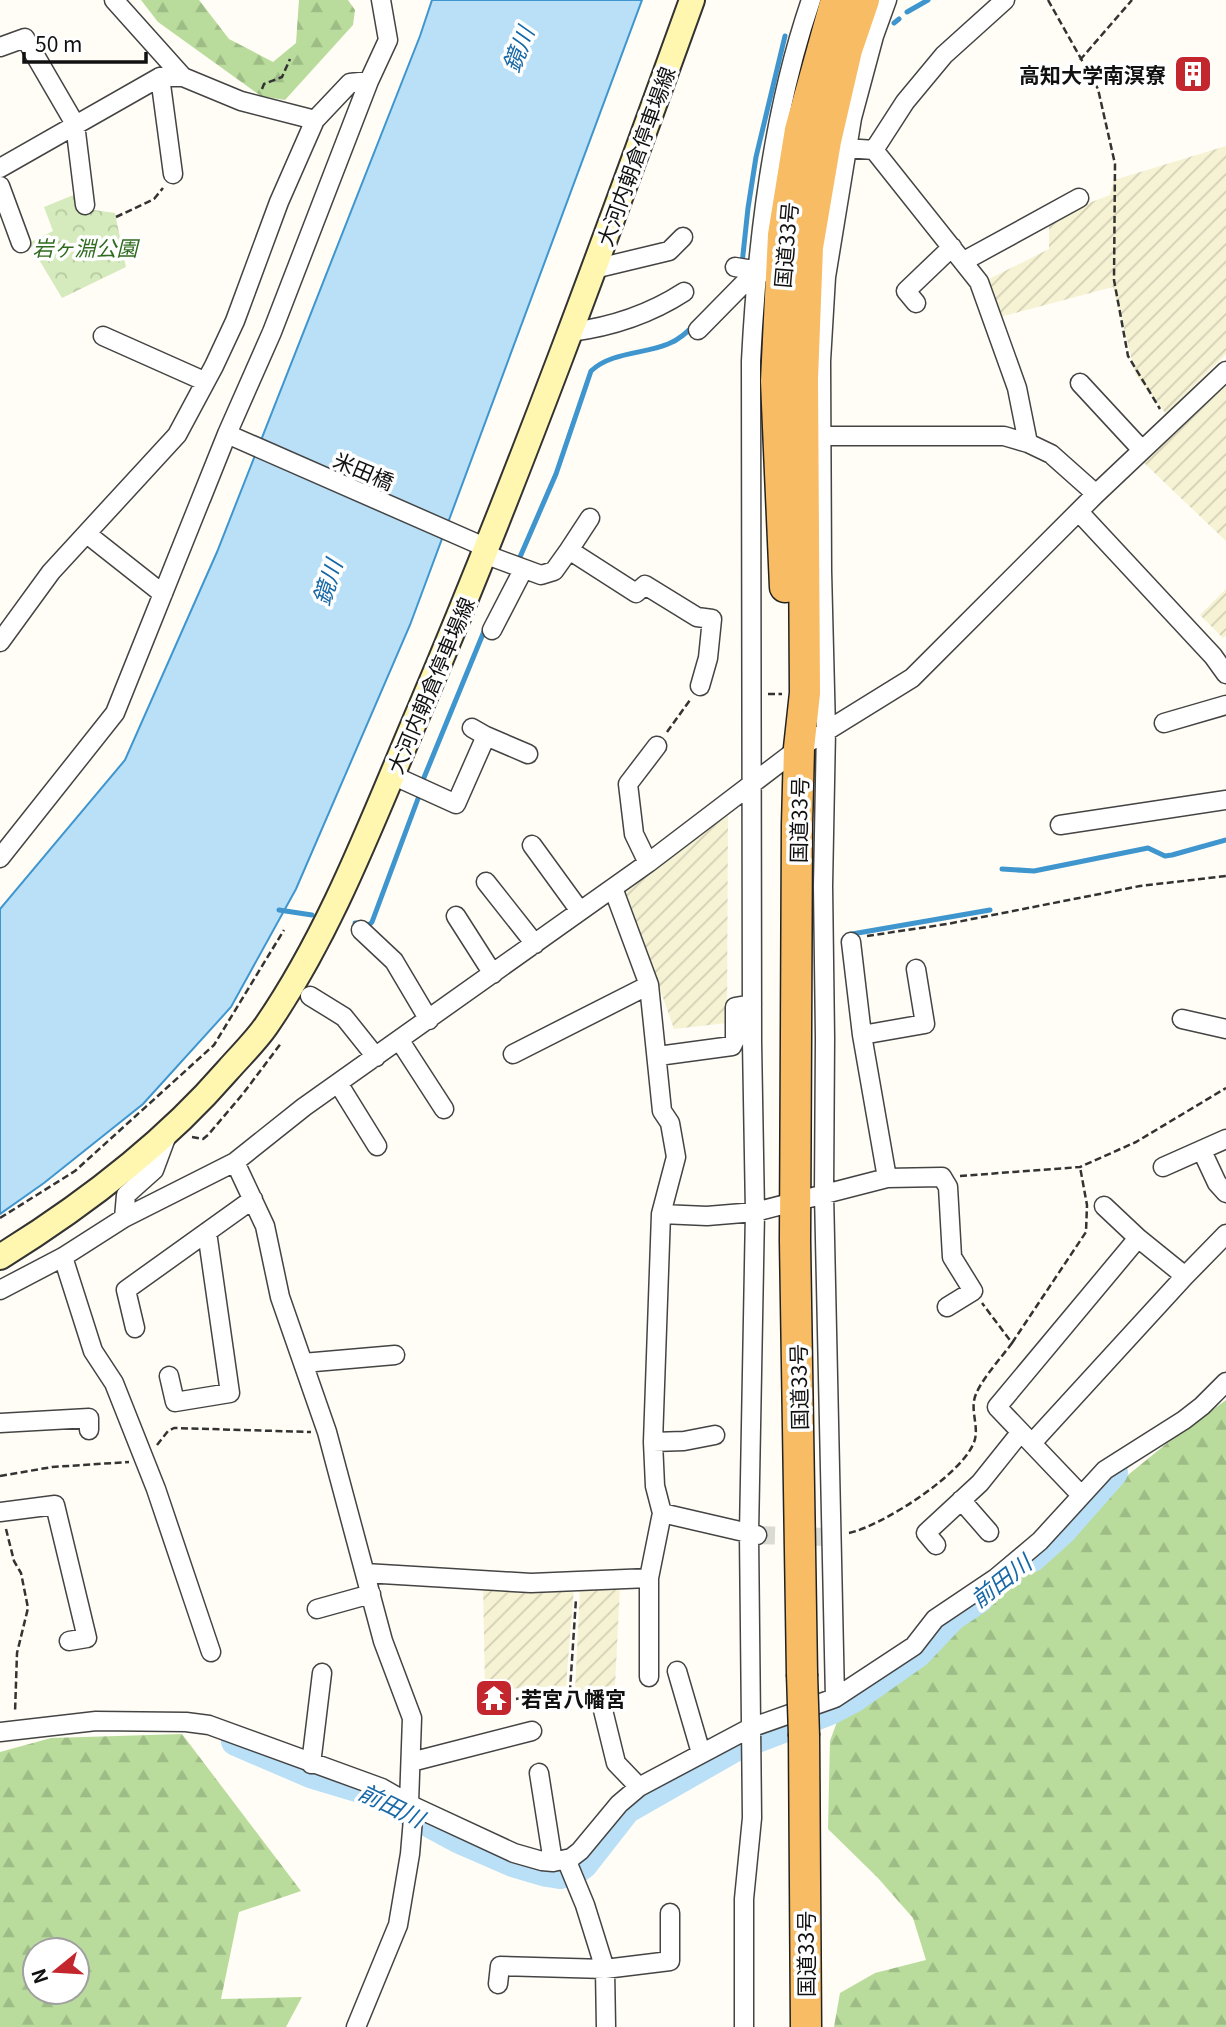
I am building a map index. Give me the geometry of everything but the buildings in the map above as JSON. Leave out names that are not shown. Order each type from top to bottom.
[{"type":"highway","name":"国道33号","points":[[806,2027],[802,1674],[810,1197],[799,748],[805,693],[803,379],[786,211],[800,130],[836,0]]},
{"type":"highway","name":"国道33号","points":[[793,274],[808,239],[826,141],[847,50],[864,0]]},
{"type":"main road","name":"大河内朝倉停車場線","points":[[0,1257],[92,1196],[200,1103],[264,1029],[307,961],[392,775],[480,548],[570,332],[692,0]]},
{"type":"street","points":[[114,0],[183,77]]},
{"type":"street","points":[[0,859],[115,713],[201,499],[233,438],[369,81],[388,40],[381,0]]},
{"type":"street","points":[[811,0],[795,45],[770,172],[793,274],[821,361],[826,730],[823,886],[825,1038],[810,1197],[835,1698]]},
{"type":"street","points":[[744,2027],[744,1899],[752,1818],[750,1728],[755,1212],[751,1004],[751,361],[793,274],[846,148],[874,36],[887,0]]},
{"type":"street","points":[[874,150],[905,102],[944,55],[1004,0]]},
{"type":"street","points":[[0,47],[25,38],[75,124],[85,205]]},
{"type":"street","points":[[160,77],[173,174]]},
{"type":"street","points":[[1,163],[160,77],[183,77],[255,104],[315,120]]},
{"type":"street","points":[[0,642],[51,572],[177,435],[214,366],[234,321],[279,202],[315,120],[350,83],[369,81]]},
{"type":"street","points":[[846,148],[874,150],[979,282],[1017,388],[1028,443]]},
{"type":"street","points":[[0,186],[21,243]]},
{"type":"street","points":[[964,261],[1079,198]]},
{"type":"street","points":[[594,269],[670,251],[683,237]]},
{"type":"street","points":[[906,291],[952,247]]},
{"type":"street","points":[[735,267],[793,274]]},
{"type":"street","points":[[698,330],[793,274]]},
{"type":"street","points":[[570,332],[597,329],[662,306],[684,292]]},
{"type":"street","points":[[103,336],[204,381]]},
{"type":"street","points":[[0,1290],[63,1257],[124,1218],[235,1162],[304,1107],[648,863],[799,748],[912,678],[1096,494],[1226,370]]},
{"type":"street","points":[[1080,383],[1142,450]]},
{"type":"street","points":[[821,436],[1003,436],[1028,443],[1051,454],[1096,494]]},
{"type":"street","name":"米田橋","points":[[233,438],[480,548],[523,570]]},
{"type":"street","points":[[1079,512],[1213,656],[1226,674]]},
{"type":"street","points":[[492,630],[523,570],[541,575],[554,571],[590,518]]},
{"type":"street","points":[[86,534],[163,594]]},
{"type":"street","points":[[569,550],[636,593],[645,585],[697,617],[712,619],[708,658],[700,686]]},
{"type":"street","points":[[1164,723],[1226,705]]},
{"type":"street","points":[[392,775],[456,804],[478,732],[528,754]]},
{"type":"street","points":[[648,863],[634,834],[628,784],[657,746]]},
{"type":"street","points":[[1060,825],[1226,800]]},
{"type":"street","points":[[532,845],[580,911]]},
{"type":"street","points":[[486,882],[535,944]]},
{"type":"street","points":[[613,888],[649,985],[662,1111],[670,1123],[676,1157],[661,1213],[653,1442],[655,1486],[662,1513],[649,1578],[649,1677]]},
{"type":"street","points":[[456,916],[494,974]]},
{"type":"street","points":[[361,930],[394,961],[429,1020]]},
{"type":"street","points":[[851,942],[862,1035],[887,1178]]},
{"type":"street","points":[[862,1035],[925,1024],[916,969]]},
{"type":"street","points":[[513,1054],[649,985]]},
{"type":"street","points":[[310,996],[344,1017],[376,1057]]},
{"type":"street","points":[[658,1056],[732,1046],[735,1040],[735,1007],[751,1004]]},
{"type":"street","points":[[1182,1019],[1226,1029]]},
{"type":"street","points":[[400,1041],[444,1109]]},
{"type":"street","points":[[338,1083],[377,1146]]},
{"type":"street","points":[[124,1218],[125,1195],[154,1170],[168,1132]]},
{"type":"street","points":[[1163,1167],[1226,1139]]},
{"type":"street","points":[[1202,1151],[1217,1183],[1226,1193]]},
{"type":"street","points":[[235,1162],[265,1226],[280,1297],[327,1432],[383,1641],[412,1718],[410,1854],[398,1925],[356,2027]]},
{"type":"street","points":[[661,1213],[707,1216],[755,1212],[887,1178],[942,1177],[948,1187],[951,1257],[973,1291],[947,1307]]},
{"type":"street","points":[[135,1328],[126,1290],[253,1199]]},
{"type":"street","points":[[1104,1206],[1185,1276]]},
{"type":"street","points":[[169,1376],[175,1402],[230,1393],[207,1232]]},
{"type":"street","points":[[936,1545],[926,1533],[1026,1438],[1226,1234]]},
{"type":"street","points":[[1081,1495],[997,1407],[1138,1238]]},
{"type":"street","points":[[63,1257],[93,1351],[114,1384],[144,1459],[211,1652]]},
{"type":"street","points":[[303,1363],[395,1355]]},
{"type":"street","points":[[565,1866],[619,1804],[639,1787],[750,1728],[835,1698],[914,1646],[935,1619],[996,1578],[1040,1541],[1114,1462],[1184,1420],[1226,1381]]},
{"type":"street","points":[[0,1423],[89,1418],[89,1430]]},
{"type":"street","points":[[653,1442],[684,1441],[715,1435]]},
{"type":"street","points":[[961,1500],[989,1532]]},
{"type":"street","points":[[1,1512],[55,1505],[86,1638],[69,1641]]},
{"type":"street","points":[[662,1513],[753,1535]]},
{"type":"street","points":[[365,1573],[531,1583],[649,1578]]},
{"type":"street","points":[[317,1609],[370,1594]]},
{"type":"street","points":[[677,1671],[701,1753]]},
{"type":"street","points":[[311,1764],[322,1673]]},
{"type":"street","points":[[603,1710],[616,1763],[639,1787]]},
{"type":"street","points":[[7,1731],[96,1721],[186,1722],[209,1725],[382,1788],[412,1810],[513,1853],[565,1866]]},
{"type":"street","points":[[411,1762],[532,1731]]},
{"type":"street","points":[[539,1773],[565,1866],[585,1905],[605,1969],[606,2027]]},
{"type":"street","points":[[498,1984],[500,1966],[605,1969],[670,1961],[670,1913]]},
{"type":"path","points":[[1048,0],[1098,89],[1115,164],[1114,280],[1128,356],[1170,424]]},
{"type":"path","points":[[1080,60],[1132,0]]},
{"type":"path","points":[[255,104],[264,84],[282,76],[290,59]]},
{"type":"path","points":[[116,217],[154,199],[173,174]]},
{"type":"path","points":[[657,746],[700,686]]},
{"type":"path","points":[[851,942],[860,936],[947,924],[1140,886],[1226,876]]},
{"type":"path","points":[[0,1218],[75,1171],[214,1045],[284,930]]},
{"type":"path","points":[[942,1177],[1080,1167],[1136,1142],[1226,1088]]},
{"type":"path","points":[[829,1537],[856,1532],[879,1523],[931,1490],[969,1452],[976,1438],[974,1401],[978,1391],[1086,1232],[1087,1205],[1080,1167]]},
{"type":"path","points":[[973,1291],[1012,1343]]},
{"type":"path","points":[[0,1476],[52,1467],[113,1464],[144,1459],[168,1431],[174,1428],[327,1432]]},
{"type":"path","points":[[1,1512],[21,1573],[28,1608],[18,1653],[7,1731]]},
{"type":"path","points":[[516,1699],[570,1690],[577,1582]]},
{"type":"shaded area","points":[[1226,146],[1226,354],[1166,414],[1136,375],[1113,287],[1000,317],[987,280],[1049,249],[1049,218],[1110,195],[1114,180]]},
{"type":"shaded area","points":[[1226,380],[1226,541],[1142,461]]},
{"type":"shaded area","points":[[1226,589],[1226,636],[1223,638],[1200,615]]},
{"type":"shaded area","points":[[728,815],[727,1023],[674,1029],[625,890]]},
{"type":"shaded area","points":[[483,1586],[574,1587],[566,1686],[485,1690]]},
{"type":"shaded area","points":[[580,1588],[620,1588],[615,1685],[575,1692]]},
{"type":"green space","points":[[141,0],[199,0],[229,39],[273,62],[296,43],[299,0],[348,0],[355,10],[353,25],[285,100],[261,96],[158,22]]},
{"type":"green space","name":"岩ヶ淵公園","points":[[76,194],[87,209],[115,213],[126,267],[62,298],[29,243],[53,231],[44,207]]},
{"type":"green space","points":[[1226,1400],[1226,2027],[834,2027],[840,1993],[875,1973],[926,1960],[913,1918],[878,1878],[828,1829],[830,1741],[838,1719],[867,1700],[921,1655],[950,1622],[980,1607],[1064,1539],[1091,1505],[1171,1440]]},
{"type":"green space","points":[[182,1734],[301,1891],[239,1912],[221,1999],[302,1997],[286,2027],[0,2027],[0,1752],[51,1738]]},
{"type":"water","name":"鏡川","points":[[432,0],[642,0],[410,625],[296,889],[231,1007],[143,1104],[44,1183],[0,1214],[0,909],[125,760],[217,552]]},
{"type":"waterway","points":[[907,12],[928,0]]},
{"type":"waterway","points":[[894,23],[899,19]]},
{"type":"waterway","points":[[742,264],[756,157],[785,36]]},
{"type":"waterway","points":[[520,557],[556,474],[591,371],[608,360],[672,342],[695,324]]},
{"type":"waterway","points":[[423,780],[487,624]]},
{"type":"waterway","points":[[355,923],[369,925],[372,922],[419,796]]},
{"type":"waterway","points":[[1002,869],[1034,871],[1148,848],[1165,856],[1226,840]]},
{"type":"waterway","points":[[279,910],[312,915]]},
{"type":"waterway","points":[[852,934],[990,910]]},
{"type":"waterway","name":"前田川","points":[[1032,1557],[1062,1530],[1113,1472]]},
{"type":"waterway","name":"前田川","points":[[757,1738],[830,1710],[853,1698],[917,1653],[952,1616],[979,1598]]},
{"type":"waterway","name":"前田川","points":[[236,1741],[313,1774],[373,1792],[460,1839],[513,1862],[560,1874],[575,1870],[583,1864],[626,1809],[738,1745]]},
{"type":"tunnel","points":[[757,1535],[825,1537]]},
{"type":"place","name":"高知大学南溟寮","points":[[1193,74]]},
{"type":"place","name":"若宮八幡宮","points":[[494,1698]]}]
